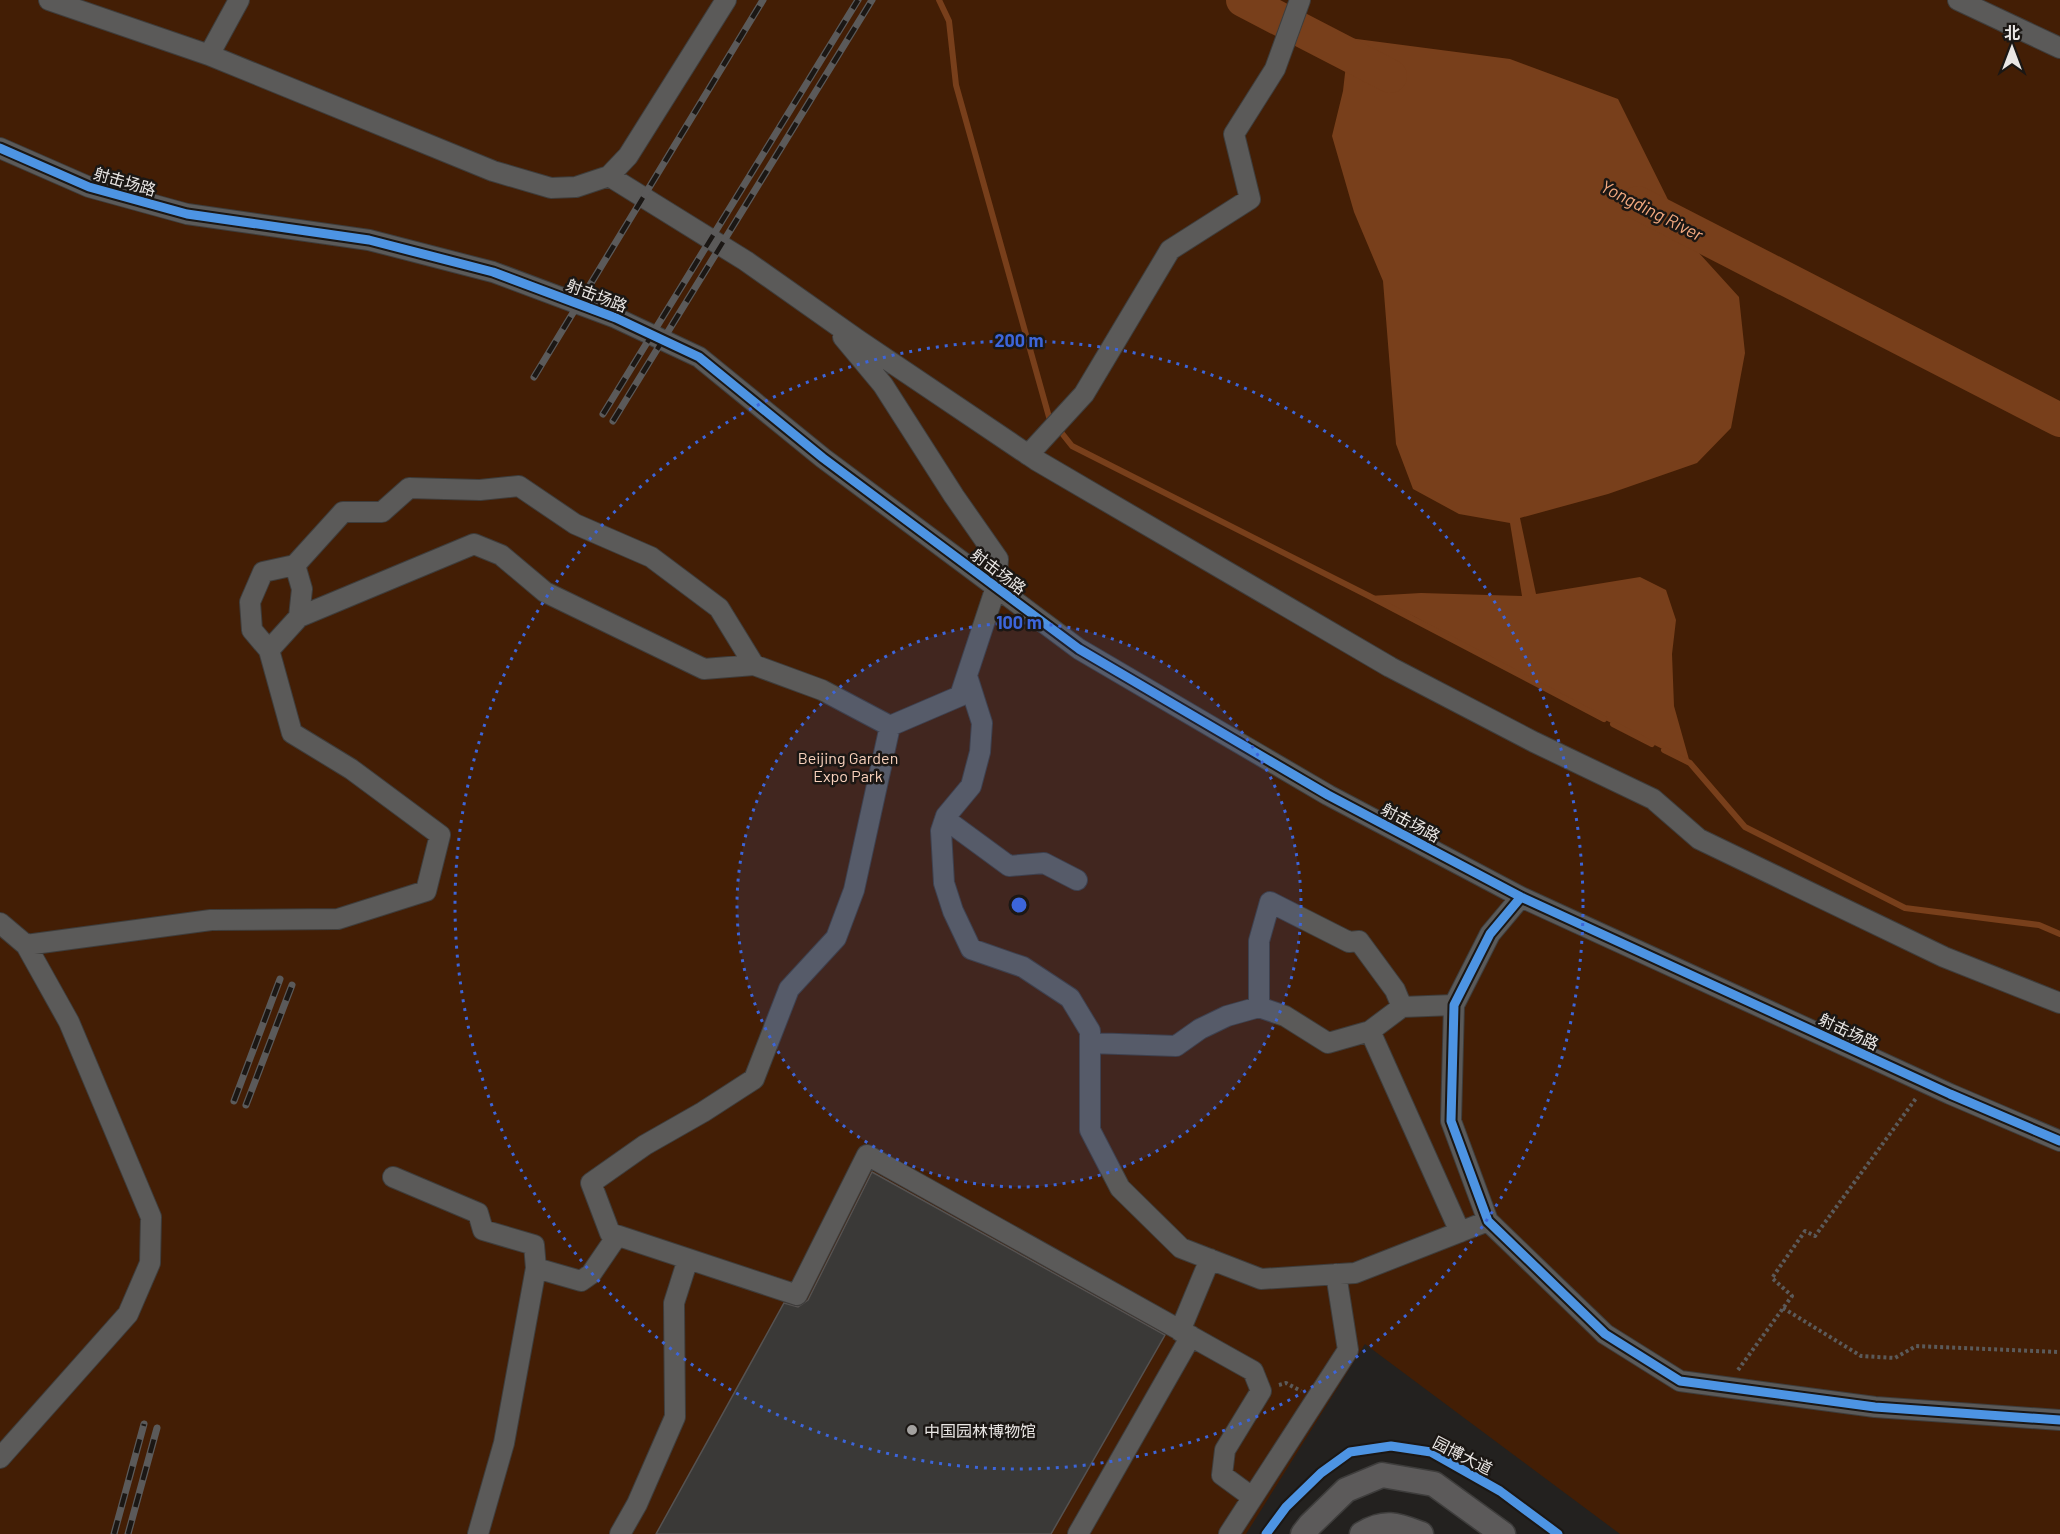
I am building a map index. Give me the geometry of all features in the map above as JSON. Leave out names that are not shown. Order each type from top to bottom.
[{"type":"main road","points":[[1303,1534],[1346,1490],[1382,1475],[1434,1484],[1503,1534]]},
{"type":"main road","points":[[1362,1534],[1384,1524],[1402,1527],[1421,1534]]},
{"type":"street","points":[[49,0],[209,55],[493,171],[551,188],[576,187],[609,176],[628,156],[726,0]]},
{"type":"street","points":[[209,55],[239,0]]},
{"type":"street","points":[[1028,455],[1084,394],[1170,250],[1250,199],[1234,134],[1275,69],[1300,0]]},
{"type":"street","points":[[1958,0],[2060,48]]},
{"type":"street","name":"射击场路","points":[[0,148],[89,187],[187,214],[369,240],[493,272],[616,318],[699,357],[823,458],[1079,649],[1328,795],[1521,897],[1927,1083],[2060,1141]]},
{"type":"street","points":[[609,176],[746,261],[829,321],[1028,455],[1390,667],[1653,800],[1699,839],[1944,957],[2060,1003]]},
{"type":"street","points":[[829,321],[883,385],[954,496],[998,559],[996,587],[960,696],[890,726]]},
{"type":"street","points":[[26,945],[211,920],[338,919],[426,891],[440,834],[351,769],[292,733],[269,650],[252,630],[250,602],[263,572],[295,565],[343,512],[382,512],[409,488],[480,490],[519,486],[575,524],[651,557],[719,608],[754,665]]},
{"type":"street","points":[[269,650],[299,617],[474,544],[501,555],[545,592],[704,669],[754,665],[822,690],[890,726]]},
{"type":"street","points":[[295,565],[302,589],[299,617]]},
{"type":"street","points":[[967,676],[982,723],[980,753],[971,786],[945,819],[941,831],[944,883],[953,911],[971,950],[1023,967],[1070,998],[1090,1031],[1090,1130],[1120,1188],[1181,1248],[1260,1279],[1355,1273],[1488,1221]]},
{"type":"street","points":[[890,726],[854,890],[836,939],[789,989],[754,1079],[703,1112],[645,1145],[591,1183],[610,1233],[796,1295],[867,1155],[1252,1371],[1261,1391],[1225,1450],[1222,1475],[1252,1497]]},
{"type":"street","points":[[945,819],[1009,866],[1044,863],[1077,880]]},
{"type":"street","points":[[1521,897],[1490,934],[1454,1005],[1451,1121],[1488,1221],[1605,1334],[1680,1381],[1875,1407],[2060,1420]]},
{"type":"street","points":[[1259,1007],[1259,941],[1270,902],[1349,942],[1359,941],[1395,990],[1402,1007]]},
{"type":"street","points":[[0,924],[26,945],[69,1022],[151,1218],[150,1263],[128,1314],[0,1458]]},
{"type":"street","points":[[1090,1043],[1176,1046],[1200,1029],[1227,1016],[1259,1007],[1285,1016],[1328,1043],[1370,1031],[1402,1007],[1454,1005]]},
{"type":"street","points":[[1370,1031],[1460,1232]]},
{"type":"street","points":[[393,1177],[478,1213],[483,1230],[534,1245],[536,1268],[504,1443],[478,1534]]},
{"type":"street","points":[[536,1268],[581,1281],[591,1275],[617,1236]]},
{"type":"street","points":[[620,1534],[637,1504],[675,1417],[674,1303],[688,1259]]},
{"type":"street","points":[[1078,1534],[1185,1334],[1210,1259]]},
{"type":"street","points":[[1229,1534],[1348,1350],[1336,1275]]},
{"type":"path","points":[[1725,1387],[1791,1296],[1772,1278],[1805,1231],[1815,1236],[1927,1083]]},
{"type":"path","points":[[1783,1308],[1861,1356],[1895,1358],[1916,1346],[2060,1352]]},
{"type":"path","points":[[1261,1391],[1286,1383],[1316,1400]]},
{"type":"green space","name":"Beijing Garden Expo Park","points":[[0,0],[2060,0],[2060,1534],[1620,1534],[1365,1344],[1246,1534],[0,1534]]},
{"type":"water","points":[[1349,38],[1510,59],[1618,99],[1689,242],[1739,297],[1745,353],[1731,428],[1697,463],[1608,494],[1520,518],[1536,594],[1640,577],[1666,590],[1676,620],[1672,654],[1674,706],[1690,763],[1566,700],[1415,617],[1369,596],[1421,593],[1522,596],[1510,523],[1459,514],[1413,489],[1396,444],[1383,281],[1354,212],[1332,136],[1343,91]]},
{"type":"building","name":"中国园林博物馆","points":[[872,1172],[1165,1335],[1051,1534],[656,1534],[784,1303],[798,1307],[808,1300]]},
{"type":"waterway","points":[[939,0],[949,21],[956,85],[1049,417],[1072,446],[1369,596],[1604,719]]},
{"type":"waterway","name":"Yongding River","points":[[1243,0],[1390,76]]},
{"type":"waterway","name":"Yongding River","points":[[1638,203],[2060,420]]},
{"type":"waterway","points":[[1613,724],[1652,744]]},
{"type":"waterway","points":[[1664,750],[1690,763],[1745,827],[1905,908],[2039,925],[2060,934]]},
{"type":"railway","points":[[534,377],[763,0]]},
{"type":"railway","points":[[603,414],[858,0]]},
{"type":"railway","points":[[613,421],[872,0]]},
{"type":"railway","points":[[234,1101],[280,979]]},
{"type":"railway","points":[[246,1105],[292,985]]},
{"type":"railway","points":[[114,1534],[144,1424]]},
{"type":"railway","points":[[128,1534],[157,1428]]},
{"type":"cycle path","points":[[0,148],[89,187],[187,214],[369,240],[493,272],[616,318],[699,357],[823,458],[1079,649],[1328,795],[1521,897],[1950,1094],[2060,1141]]},
{"type":"cycle path","points":[[1521,897],[1490,934],[1454,1005],[1451,1121],[1488,1221],[1605,1334],[1680,1381],[1875,1407],[2060,1420]]},
{"type":"cycle path","name":"园博大道","points":[[1266,1534],[1286,1507],[1321,1473],[1350,1452],[1391,1446],[1431,1452],[1500,1491],[1558,1534]]},
{"type":"place","name":"中国园林博物馆","points":[[912,1430]]}]
